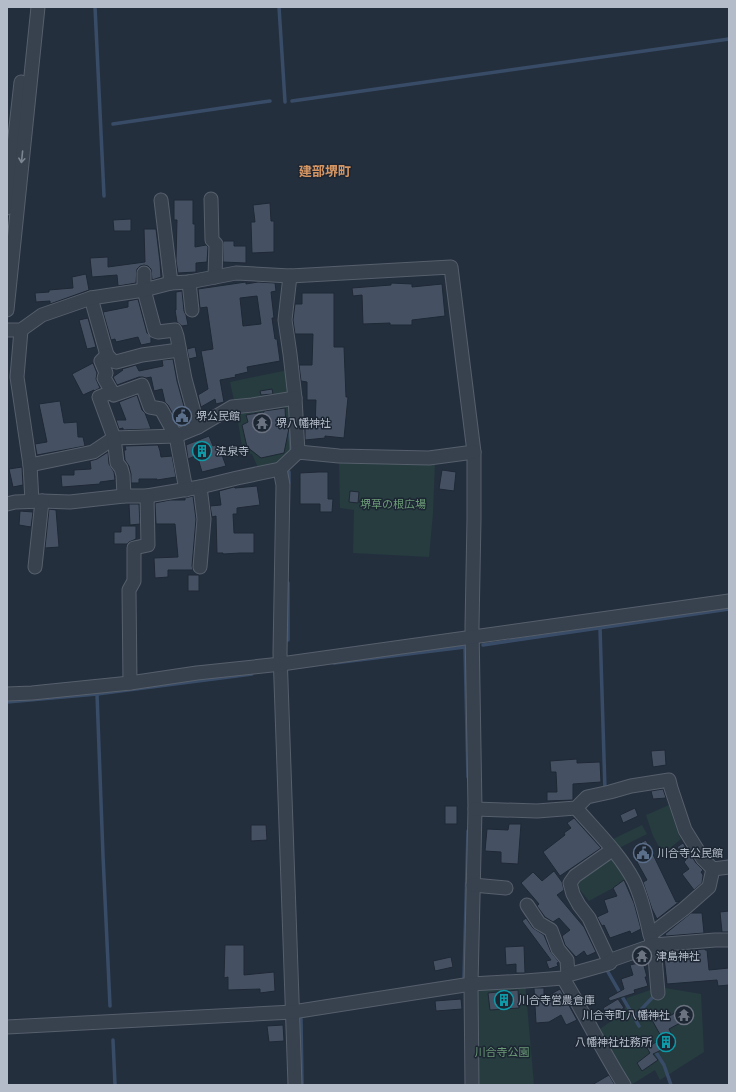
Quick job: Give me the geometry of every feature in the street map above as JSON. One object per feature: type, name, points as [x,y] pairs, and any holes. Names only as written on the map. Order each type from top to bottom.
[{"type":"street","points":[[7,208],[29,7]]},
{"type":"street","points":[[7,310],[38,7]]},
{"type":"street","points":[[211,199],[212,240],[216,244],[215,277]]},
{"type":"street","points":[[161,200],[171,283]]},
{"type":"street","points":[[7,330],[21,330],[42,315],[91,298],[236,273],[290,276],[451,267],[474,452],[472,636],[475,809],[470,984],[472,1085]]},
{"type":"street","points":[[144,273],[144,290],[155,331],[175,330],[185,379],[198,427]]},
{"type":"street","points":[[290,276],[285,320],[295,398],[298,452]]},
{"type":"street","points":[[189,282],[192,310]]},
{"type":"street","points":[[91,298],[107,355],[113,361],[116,362],[142,354],[179,350]]},
{"type":"street","points":[[21,330],[17,377],[37,501],[35,566]]},
{"type":"street","points":[[107,355],[100,360],[106,373],[104,378],[114,395],[142,385],[150,407],[161,409],[176,436],[186,490]]},
{"type":"street","points":[[112,392],[100,397],[114,438],[117,463],[121,468],[123,475],[124,496]]},
{"type":"street","points":[[30,465],[93,452],[114,438],[176,436],[198,427],[232,407],[295,398]]},
{"type":"street","points":[[7,504],[37,501],[70,502],[124,496],[147,496],[200,488],[280,469],[298,452],[339,456],[429,458],[474,452]]},
{"type":"street","points":[[280,469],[283,485],[281,664],[295,1085]]},
{"type":"street","points":[[200,488],[204,519],[200,567]]},
{"type":"street","points":[[130,683],[129,590],[134,581],[134,548],[148,545],[147,496]]},
{"type":"street","points":[[7,694],[32,693],[130,683],[197,673],[281,664],[729,600]]},
{"type":"street","points":[[475,809],[537,811],[576,808],[587,796],[631,786],[669,780],[685,830],[703,859],[713,869]]},
{"type":"street","points":[[576,808],[612,850],[633,881],[644,907],[652,940],[658,993]]},
{"type":"street","points":[[610,963],[589,918],[573,894],[570,883],[575,876],[612,850]]},
{"type":"street","points":[[713,869],[729,867]]},
{"type":"street","points":[[7,1027],[293,1012],[470,984],[525,981],[566,976],[610,963],[614,959],[652,940],[709,887],[713,869]]},
{"type":"street","points":[[473,885],[506,888]]},
{"type":"street","points":[[527,905],[539,923],[551,930],[558,948],[567,960],[566,976],[581,1009],[606,1056],[624,1085]]},
{"type":"street","points":[[652,940],[729,940]]},
{"type":"green space","points":[[283,371],[290,373],[295,451],[280,465],[258,468],[252,454],[243,453],[230,382]]},
{"type":"green space","name":"堺草の根広場","points":[[339,462],[435,463],[429,557],[353,553],[354,510],[340,508]]},
{"type":"green space","points":[[669,805],[681,839],[663,854],[653,836],[646,815]]},
{"type":"green space","points":[[642,825],[647,834],[619,848],[613,839]]},
{"type":"green space","points":[[611,857],[627,878],[613,888],[589,901],[579,889],[577,880]]},
{"type":"green space","name":"川合寺公園","points":[[525,981],[534,1085],[473,1085],[471,984]]},
{"type":"green space","points":[[659,987],[701,994],[704,1052],[660,1080],[655,1070],[631,1085],[624,1085],[590,1036],[624,1012],[627,998]]},
{"type":"building","points":[[174,200],[193,200],[195,247],[206,245],[208,247],[207,262],[196,263],[196,272],[178,273],[176,261],[177,220],[174,220]]},
{"type":"building","points":[[270,203],[271,221],[274,221],[274,252],[252,253],[251,222],[255,222],[253,205]]},
{"type":"building","points":[[131,219],[131,231],[114,231],[113,220]]},
{"type":"building","points":[[144,229],[156,229],[161,277],[152,280],[151,269],[144,265],[137,269],[136,283],[118,286],[117,275],[92,277],[90,258],[108,257],[108,267],[145,262]]},
{"type":"building","points":[[223,241],[234,241],[234,246],[246,246],[246,263],[223,262]]},
{"type":"building","points":[[86,274],[89,290],[50,304],[50,301],[36,302],[35,293],[73,288],[72,277]]},
{"type":"building","points":[[246,282],[246,284],[258,282],[275,283],[276,291],[271,292],[274,318],[272,318],[280,361],[247,367],[248,372],[235,375],[236,377],[220,380],[224,402],[216,404],[215,399],[201,407],[198,395],[208,389],[201,351],[213,349],[207,307],[200,308],[198,289]],"holes":[[[257,296],[261,324],[243,326],[240,298]]]},
{"type":"building","points":[[391,283],[412,284],[412,287],[442,284],[445,316],[412,320],[412,325],[390,325],[390,323],[363,324],[362,295],[353,296],[352,288],[391,285]]},
{"type":"building","points":[[182,291],[184,311],[188,325],[182,326],[177,322],[175,310],[176,292]]},
{"type":"building","points":[[302,293],[334,293],[334,347],[344,347],[346,397],[348,397],[344,438],[325,436],[325,438],[305,440],[305,427],[315,427],[316,400],[307,400],[307,382],[301,381],[299,365],[312,365],[313,334],[295,334],[293,320],[295,304],[302,304]]},
{"type":"building","points":[[138,299],[147,333],[151,337],[151,343],[141,345],[138,337],[116,342],[115,339],[111,340],[103,312],[128,307],[128,301]]},
{"type":"building","points":[[88,318],[96,347],[87,349],[79,320]]},
{"type":"building","points":[[195,347],[197,357],[189,359],[187,349]]},
{"type":"building","points":[[173,359],[185,410],[174,413],[176,419],[165,402],[162,389],[154,391],[151,377],[139,377],[117,385],[113,377],[123,370],[122,369],[136,365],[139,371],[163,366],[162,360]]},
{"type":"building","points":[[93,363],[97,373],[96,379],[100,388],[83,395],[72,374]]},
{"type":"building","points":[[272,389],[273,394],[261,395],[260,391]]},
{"type":"building","points":[[137,395],[151,429],[119,429],[116,420],[126,420],[119,402]]},
{"type":"building","points":[[60,401],[64,423],[77,422],[78,437],[83,437],[85,446],[37,455],[35,444],[47,442],[39,404]]},
{"type":"building","points":[[285,408],[286,427],[289,428],[284,453],[261,458],[247,447],[242,425],[248,422],[246,415]]},
{"type":"building","name":"法泉寺","points":[[209,436],[213,446],[218,444],[226,466],[202,472],[197,455],[188,459],[186,445]]},
{"type":"building","points":[[158,445],[161,457],[172,456],[176,477],[157,480],[139,479],[139,483],[131,483],[129,466],[125,460],[125,446]]},
{"type":"building","points":[[108,452],[109,464],[114,472],[115,480],[100,482],[100,484],[62,487],[61,475],[74,475],[74,470],[91,469],[90,461],[97,459]]},
{"type":"building","points":[[22,467],[23,485],[13,487],[9,469]]},
{"type":"building","points":[[442,470],[456,472],[454,491],[439,489]]},
{"type":"building","points":[[328,472],[328,499],[333,499],[332,512],[320,512],[320,504],[300,504],[300,473]]},
{"type":"building","points":[[257,486],[260,505],[237,508],[237,514],[233,514],[234,533],[254,533],[254,553],[217,553],[216,516],[212,517],[210,506],[221,505],[219,491],[234,487]]},
{"type":"building","points":[[350,491],[359,492],[358,503],[349,502]]},
{"type":"building","points":[[193,496],[196,519],[192,566],[193,570],[168,570],[168,577],[155,578],[154,558],[178,557],[175,524],[156,524],[155,503],[170,500],[185,500],[185,498]]},
{"type":"building","points":[[129,504],[139,504],[140,524],[130,525]]},
{"type":"building","points":[[49,509],[56,510],[59,547],[45,548]]},
{"type":"building","points":[[20,511],[33,512],[31,527],[19,525]]},
{"type":"building","points":[[121,526],[136,526],[136,539],[127,544],[114,544],[114,532],[121,532]]},
{"type":"building","points":[[188,575],[199,575],[199,591],[188,591]]},
{"type":"building","points":[[665,750],[666,765],[653,767],[651,751]]},
{"type":"building","points":[[577,759],[577,763],[600,762],[601,782],[573,784],[573,800],[547,801],[547,792],[557,792],[556,772],[551,772],[550,761]]},
{"type":"building","points":[[663,789],[666,798],[653,799],[651,791]]},
{"type":"building","points":[[445,806],[457,806],[457,824],[445,824]]},
{"type":"building","points":[[635,808],[638,816],[623,823],[620,815]]},
{"type":"building","points":[[574,818],[601,848],[560,876],[543,852],[565,835],[564,833],[571,828],[567,823]]},
{"type":"building","points":[[509,824],[521,824],[518,864],[501,863],[501,852],[485,851],[487,829],[508,830]]},
{"type":"building","points":[[251,825],[266,825],[267,840],[251,841]]},
{"type":"building","points":[[646,840],[676,902],[680,901],[657,919],[643,882],[647,880],[637,862],[642,859],[635,846]]},
{"type":"building","points":[[683,843],[696,863],[703,870],[701,872],[703,875],[702,883],[694,890],[682,874],[689,869],[684,862],[686,860],[677,847]]},
{"type":"building","points":[[554,871],[562,882],[564,890],[557,895],[584,927],[596,952],[587,956],[584,951],[576,957],[565,945],[562,936],[570,930],[559,918],[553,922],[545,917],[537,906],[539,904],[521,883],[533,872],[542,881]]},
{"type":"building","points":[[624,880],[634,903],[641,929],[631,934],[630,931],[610,938],[604,925],[602,926],[597,917],[608,912],[604,900],[617,896],[613,888]]},
{"type":"building","points":[[729,911],[729,932],[722,932],[720,912]]},
{"type":"building","points":[[691,913],[702,913],[704,933],[666,936],[665,934]]},
{"type":"building","points":[[526,918],[533,928],[544,935],[551,952],[559,962],[557,963],[558,966],[549,969],[546,961],[551,960],[522,921]]},
{"type":"building","points":[[225,945],[244,945],[244,975],[274,972],[275,991],[260,993],[260,989],[228,990],[228,977],[224,978]]},
{"type":"building","points":[[524,946],[525,973],[516,973],[516,964],[506,965],[505,947]]},
{"type":"building","points":[[707,950],[709,970],[729,968],[729,985],[718,986],[717,980],[667,984],[664,957],[669,956],[669,952]]},
{"type":"building","points":[[451,957],[453,967],[435,971],[433,961]]},
{"type":"building","points":[[643,962],[648,986],[634,990],[635,993],[610,1001],[608,998],[624,989],[621,979],[633,975],[630,965]]},
{"type":"building","points":[[534,988],[544,988],[544,998],[560,989],[577,1020],[566,1025],[561,1015],[549,1022],[536,1023]]},
{"type":"building","name":"川合寺営農倉庫","points":[[518,990],[519,1008],[490,1010],[488,993]]},
{"type":"building","points":[[461,999],[462,1009],[436,1011],[435,1001]]},
{"type":"building","points":[[618,999],[624,1008],[608,1018],[603,1008]]},
{"type":"building","points":[[688,1006],[693,1016],[669,1029],[676,1043],[653,1054],[658,1060],[642,1071],[637,1063],[650,1053],[647,1048],[662,1038],[652,1020],[659,1016],[662,1020]]},
{"type":"building","points":[[283,1025],[284,1041],[269,1042],[267,1026]]},
{"type":"building","points":[[609,1075],[615,1085],[592,1085]]},
{"type":"waterway","points":[[95,7],[104,196]]},
{"type":"waterway","points":[[279,7],[285,102]]},
{"type":"waterway","points":[[292,101],[729,39]]},
{"type":"waterway","points":[[113,124],[270,101]]},
{"type":"waterway","points":[[290,432],[291,450]]},
{"type":"waterway","points":[[289,472],[289,483]]},
{"type":"waterway","points":[[288,583],[288,640]]},
{"type":"waterway","points":[[483,645],[729,609]]},
{"type":"waterway","points":[[600,628],[605,790]]},
{"type":"waterway","points":[[334,663],[465,647],[468,777]]},
{"type":"waterway","points":[[7,702],[97,694],[252,674]]},
{"type":"waterway","points":[[97,694],[110,1006]]},
{"type":"waterway","points":[[464,977],[468,831]]},
{"type":"waterway","points":[[608,972],[639,1026]]},
{"type":"waterway","points":[[634,1017],[654,996],[654,994]]},
{"type":"waterway","points":[[301,1019],[302,1085]]},
{"type":"waterway","points":[[113,1040],[115,1085]]},
{"type":"waterway","points":[[648,1040],[664,1065],[671,1085]]},
{"type":"place","name":"堺公民館","points":[[182,416]]},
{"type":"place","name":"堺八幡神社","points":[[262,423]]},
{"type":"place","name":"法泉寺","points":[[202,451]]},
{"type":"place","name":"川合寺公民館","points":[[643,853]]},
{"type":"place","name":"津島神社","points":[[642,956]]},
{"type":"place","name":"川合寺営農倉庫","points":[[504,1000]]},
{"type":"place","name":"川合寺町八幡神社","points":[[684,1015]]},
{"type":"place","name":"八幡神社社務所","points":[[666,1042]]},
{"type":"district","name":"建部堺町","points":[[325,171]]}]
